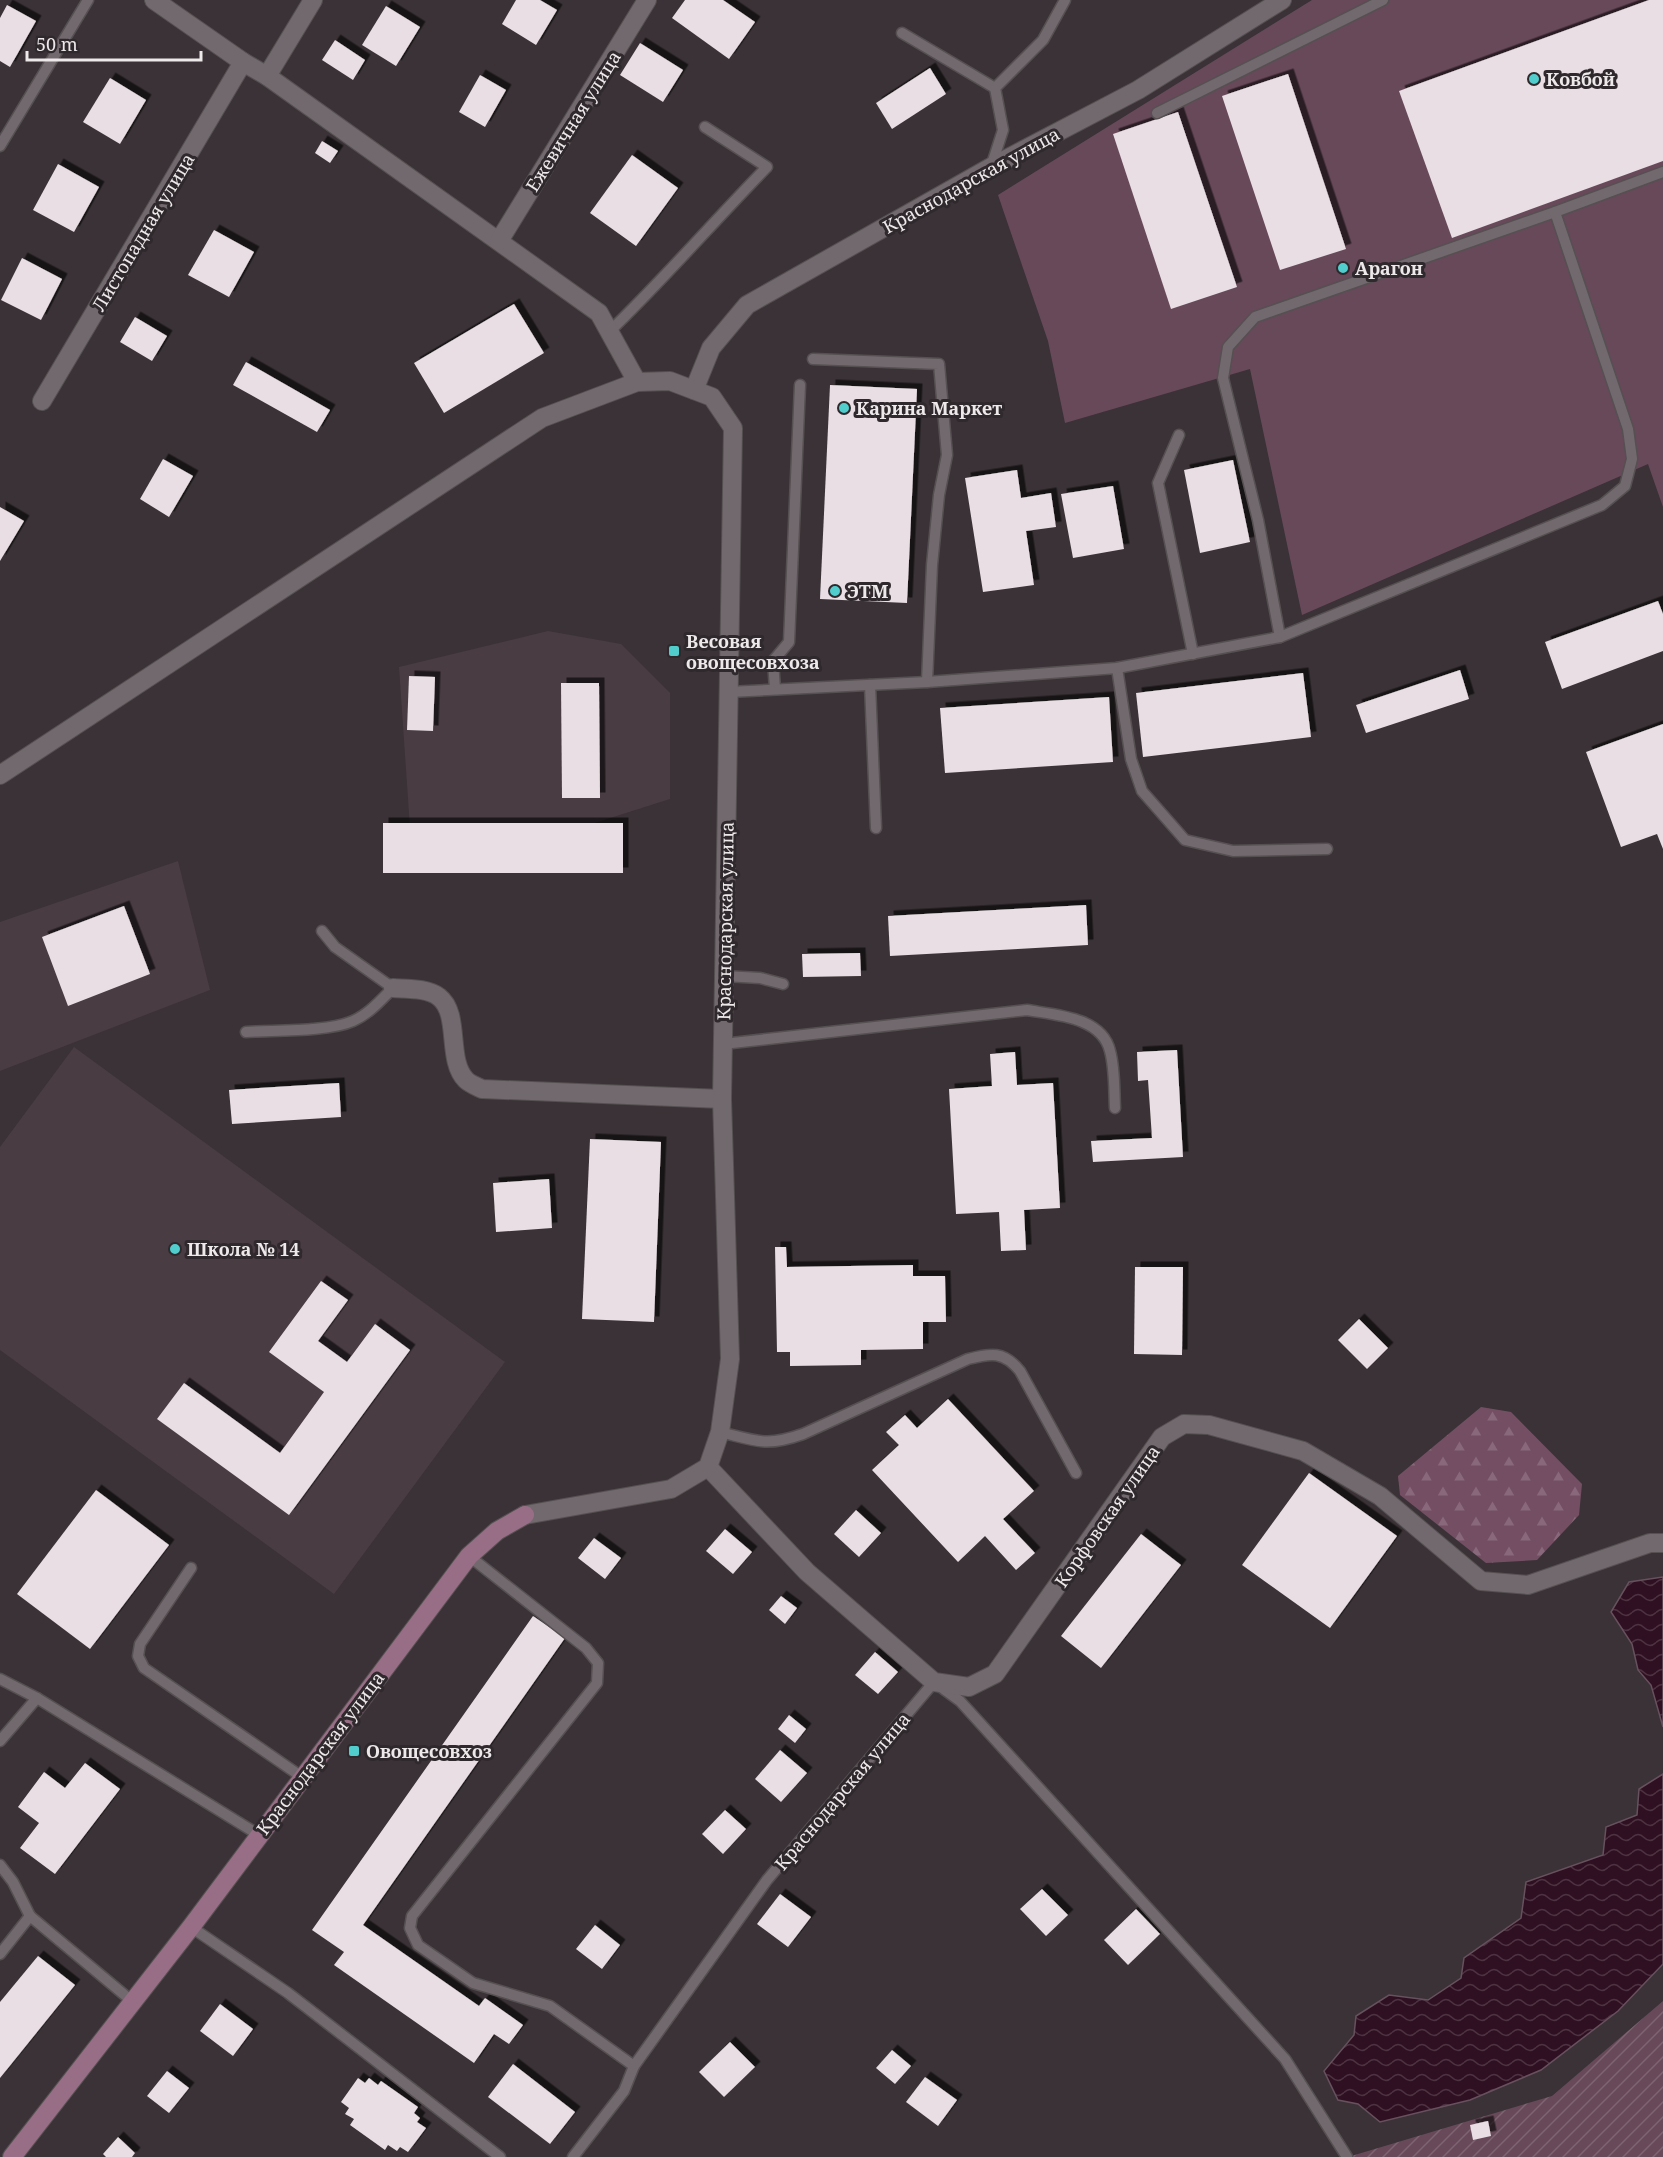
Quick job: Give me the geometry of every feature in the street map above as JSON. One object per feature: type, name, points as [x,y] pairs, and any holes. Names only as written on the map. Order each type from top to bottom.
[{"type":"main road","name":"Краснодарская улица","points":[[12,2157],[191,1927],[469,1556],[497,1531],[525,1515]]},
{"type":"street","points":[[154,0],[267,76],[599,313],[637,382]]},
{"type":"street","points":[[267,76],[313,0]]},
{"type":"street","name":"Ежевичная улица","points":[[499,241],[647,0]]},
{"type":"street","name":"Краснодарская улица","points":[[694,390],[711,348],[747,305],[991,167],[1138,90],[1282,0]]},
{"type":"street","name":"Листопадная улица","points":[[42,401],[243,62]]},
{"type":"street","name":"Краснодарская улица","points":[[0,775],[542,418],[637,382],[670,381],[712,397],[734,428],[722,1099],[730,1359],[720,1432],[708,1467],[671,1490],[525,1515]]},
{"type":"street","points":[[393,988],[420,990],[438,996],[446,1005],[458,1070],[467,1082],[482,1089],[722,1099]]},
{"type":"street","name":"Корфовская улица","points":[[934,1682],[969,1687],[996,1674],[1162,1437],[1184,1424],[1209,1425],[1303,1451],[1380,1496],[1481,1581],[1528,1585],[1650,1543],[1663,1543]]},
{"type":"street","points":[[708,1467],[807,1572],[934,1682]]},
{"type":"lane","points":[[0,146],[88,0]]},
{"type":"lane","points":[[995,88],[1043,40],[1065,0]]},
{"type":"lane","points":[[1157,113],[1383,0]]},
{"type":"lane","points":[[902,33],[995,88],[1004,130],[991,167]]},
{"type":"lane","points":[[609,332],[640,303],[712,223],[767,167],[705,127]]},
{"type":"lane","points":[[1280,637],[1258,520],[1223,378],[1228,347],[1255,317],[1663,172]]},
{"type":"lane","points":[[729,692],[927,682],[1118,668],[1280,637],[1602,504],[1625,486],[1632,459],[1628,429],[1555,212]]},
{"type":"lane","points":[[813,359],[939,364],[947,455],[939,495],[932,565],[927,682]]},
{"type":"lane","points":[[775,689],[773,662],[789,642],[800,385]]},
{"type":"lane","points":[[1179,435],[1158,483],[1193,654]]},
{"type":"lane","points":[[1118,668],[1131,759],[1142,791],[1185,840],[1233,850],[1327,849]]},
{"type":"lane","points":[[870,685],[876,828]]},
{"type":"lane","points":[[246,1032],[334,1026],[353,1021],[367,1013],[393,988],[335,947],[322,931]]},
{"type":"lane","points":[[724,976],[760,978],[783,984]]},
{"type":"lane","points":[[723,1044],[1027,1010],[1067,1017],[1098,1029],[1110,1050],[1115,1108]]},
{"type":"lane","points":[[720,1432],[762,1443],[783,1441],[804,1434],[968,1359],[984,1355],[1001,1355],[1013,1362],[1020,1371],[1076,1473]]},
{"type":"lane","points":[[469,1556],[586,1648],[598,1663],[597,1683],[412,1916],[410,1928],[418,1945],[473,1983],[550,2006],[634,2066]]},
{"type":"lane","points":[[191,1568],[140,1644],[138,1656],[144,1668],[302,1777]]},
{"type":"lane","points":[[0,1679],[37,1698],[259,1835]]},
{"type":"lane","points":[[934,1682],[960,1701],[1285,2059],[1347,2157]]},
{"type":"lane","name":"Краснодарская улица","points":[[573,2157],[624,2091],[634,2066],[767,1880],[934,1682]]},
{"type":"lane","points":[[0,1741],[37,1698]]},
{"type":"lane","points":[[0,1865],[13,1882],[30,1916],[133,2002]]},
{"type":"lane","points":[[0,1954],[30,1916]]},
{"type":"lane","points":[[191,1927],[288,1993],[500,2157]]},
{"type":"shaded area","name":"Арагон","points":[[1312,0],[1663,0],[1663,507],[1648,464],[1302,615],[1250,369],[1065,423],[1048,341],[998,195]]},
{"type":"shaded area","points":[[548,631],[621,644],[670,693],[670,799],[484,858],[412,857],[399,667]]},
{"type":"shaded area","points":[[178,861],[210,990],[0,1071],[0,922]]},
{"type":"shaded area","name":"Школа № 14","points":[[74,1047],[505,1362],[334,1594],[0,1350],[0,1147]]},
{"type":"shaded area","points":[[1663,2001],[1663,2157],[1348,2157],[1552,2096]]},
{"type":"green space","points":[[1481,1407],[1511,1412],[1582,1484],[1579,1515],[1537,1560],[1486,1563],[1400,1495],[1398,1476]]},
{"type":"water","points":[[1663,1577],[1663,1727],[1651,1685],[1638,1670],[1632,1644],[1611,1612],[1629,1582]]},
{"type":"water","points":[[1663,1774],[1663,1964],[1618,2011],[1541,2070],[1470,2100],[1380,2122],[1358,2104],[1338,2100],[1324,2071],[1354,2035],[1356,2016],[1389,1995],[1428,2000],[1461,1978],[1464,1958],[1521,1918],[1526,1882],[1603,1855],[1606,1827],[1637,1815],[1639,1789]]},
{"type":"building","points":[[516,0],[540,0],[557,10],[536,45],[502,24]]},
{"type":"building","points":[[685,0],[723,0],[755,22],[729,59],[672,18]]},
{"type":"building","points":[[1649,0],[1663,0],[1663,161],[1452,238],[1399,91]]},
{"type":"building","points":[[7,5],[36,21],[10,67],[0,61],[0,18]]},
{"type":"building","points":[[386,6],[420,27],[396,66],[362,45]]},
{"type":"building","points":[[335,40],[365,60],[353,80],[322,60]]},
{"type":"building","points":[[640,43],[683,70],[663,102],[620,75]]},
{"type":"building","points":[[930,68],[946,94],[892,129],[876,103]]},
{"type":"building","points":[[1288,74],[1346,249],[1280,270],[1222,96]]},
{"type":"building","points":[[480,75],[506,90],[485,127],[459,112]]},
{"type":"building","points":[[110,78],[146,100],[120,144],[83,122]]},
{"type":"building","points":[[1178,112],[1237,287],[1171,309],[1113,134]]},
{"type":"building","points":[[322,141],[338,151],[330,163],[315,153]]},
{"type":"building","points":[[632,155],[678,188],[636,246],[590,213]]},
{"type":"building","points":[[58,164],[99,187],[74,232],[33,210]]},
{"type":"building","points":[[214,230],[254,252],[229,297],[188,275]]},
{"type":"building","points":[[22,258],[62,279],[41,320],[1,300]]},
{"type":"building","points":[[514,304],[544,353],[444,413],[414,363]]},
{"type":"building","points":[[135,317],[167,336],[152,361],[120,342]]},
{"type":"building","points":[[246,362],[330,410],[317,432],[233,385]]},
{"type":"building","points":[[830,385],[917,389],[907,603],[820,599]]},
{"type":"building","points":[[163,459],[193,476],[169,517],[140,499]]},
{"type":"building","points":[[1233,460],[1250,542],[1200,553],[1184,470]]},
{"type":"building","points":[[1017,470],[1021,498],[1051,493],[1056,527],[1026,531],[1034,585],[983,592],[965,478]]},
{"type":"building","points":[[1113,486],[1124,549],[1073,558],[1061,494]]},
{"type":"building","points":[[0,507],[24,521],[0,561]]},
{"type":"building","points":[[1658,601],[1663,614],[1663,651],[1562,689],[1545,642]]},
{"type":"building","points":[[1460,670],[1469,699],[1366,733],[1356,705]]},
{"type":"building","points":[[1303,673],[1311,737],[1143,757],[1136,693]]},
{"type":"building","points":[[409,676],[435,677],[433,731],[407,730]]},
{"type":"building","points":[[561,683],[599,683],[600,798],[562,798]]},
{"type":"building","points":[[1109,697],[1113,762],[945,773],[940,708]]},
{"type":"building","points":[[1663,724],[1663,849],[1657,834],[1621,847],[1586,752]]},
{"type":"building","points":[[383,823],[623,823],[623,873],[383,873]]},
{"type":"building","points":[[1086,905],[1088,945],[890,956],[888,916]]},
{"type":"building","points":[[124,906],[150,974],[68,1006],[42,937]]},
{"type":"building","points":[[860,953],[861,976],[803,977],[802,954]]},
{"type":"building","points":[[1177,1050],[1183,1157],[1093,1162],[1091,1141],[1152,1138],[1148,1080],[1138,1081],[1137,1052]]},
{"type":"building","points":[[1015,1052],[1017,1085],[1053,1083],[1060,1208],[1024,1210],[1026,1250],[1001,1251],[999,1212],[956,1214],[949,1089],[992,1086],[990,1054]]},
{"type":"building","points":[[339,1083],[341,1117],[232,1124],[229,1090]]},
{"type":"building","points":[[590,1139],[661,1142],[654,1322],[582,1319]]},
{"type":"building","points":[[549,1179],[552,1228],[496,1232],[493,1183]]},
{"type":"building","points":[[775,1247],[786,1247],[787,1267],[913,1265],[913,1276],[945,1276],[946,1322],[923,1322],[923,1349],[861,1350],[861,1365],[790,1366],[790,1352],[777,1352]]},
{"type":"building","points":[[1135,1267],[1183,1267],[1182,1355],[1134,1354]]},
{"type":"building","points":[[321,1281],[348,1300],[318,1341],[347,1362],[375,1324],[410,1350],[289,1515],[157,1419],[184,1383],[280,1453],[324,1392],[269,1352]]},
{"type":"building","points":[[1359,1319],[1388,1348],[1367,1369],[1338,1340]]},
{"type":"building","points":[[948,1399],[1034,1491],[1003,1519],[1035,1553],[1016,1570],[985,1536],[958,1562],[872,1470],[899,1445],[886,1432],[905,1415],[917,1428]]},
{"type":"building","points":[[1309,1473],[1397,1536],[1330,1628],[1242,1565]]},
{"type":"building","points":[[96,1490],[169,1545],[90,1649],[17,1594]]},
{"type":"building","points":[[856,1510],[881,1533],[859,1557],[834,1534]]},
{"type":"building","points":[[725,1529],[752,1552],[733,1574],[706,1551]]},
{"type":"building","points":[[1141,1534],[1181,1565],[1101,1668],[1061,1636]]},
{"type":"building","points":[[594,1538],[621,1558],[605,1579],[578,1558]]},
{"type":"building","points":[[781,1596],[797,1608],[785,1624],[769,1610]]},
{"type":"building","points":[[533,1616],[565,1638],[363,1925],[479,2006],[485,1998],[523,2025],[509,2044],[494,2034],[474,2063],[334,1965],[344,1952],[312,1930]]},
{"type":"building","points":[[875,1652],[898,1672],[878,1694],[855,1675]]},
{"type":"building","points":[[789,1715],[806,1729],[795,1743],[778,1729]]},
{"type":"building","points":[[780,1750],[807,1773],[781,1802],[755,1779]]},
{"type":"building","points":[[85,1763],[120,1789],[55,1874],[20,1848],[39,1823],[18,1807],[44,1772],[65,1788]]},
{"type":"building","points":[[725,1810],[746,1829],[723,1854],[702,1834]]},
{"type":"building","points":[[1042,1889],[1068,1915],[1046,1936],[1020,1909]]},
{"type":"building","points":[[780,1894],[811,1917],[788,1947],[757,1924]]},
{"type":"building","points":[[1136,1909],[1160,1934],[1128,1965],[1104,1940]]},
{"type":"building","points":[[595,1925],[620,1945],[602,1969],[576,1949]]},
{"type":"building","points":[[38,1956],[75,1985],[0,2078],[0,2002]]},
{"type":"building","points":[[220,2004],[253,2029],[233,2056],[200,2031]]},
{"type":"building","points":[[730,2042],[755,2067],[724,2097],[699,2072]]},
{"type":"building","points":[[892,2050],[911,2066],[895,2084],[876,2068]]},
{"type":"building","points":[[513,2064],[575,2112],[550,2144],[488,2097]]},
{"type":"building","points":[[167,2071],[189,2088],[169,2113],[147,2096]]},
{"type":"building","points":[[925,2077],[957,2100],[938,2126],[906,2102]]},
{"type":"building","points":[[358,2078],[365,2083],[369,2078],[378,2085],[381,2081],[418,2107],[414,2113],[420,2118],[417,2122],[426,2128],[408,2152],[400,2147],[397,2151],[388,2145],[385,2150],[350,2125],[354,2119],[345,2114],[349,2108],[341,2102]]},
{"type":"building","points":[[1488,2121],[1491,2136],[1473,2140],[1470,2125]]},
{"type":"building","points":[[118,2137],[135,2153],[132,2157],[106,2157],[103,2154]]},
{"type":"place","name":"Ковбой","points":[[1534,79]]},
{"type":"place","name":"Арагон","points":[[1343,268]]},
{"type":"place","name":"Карина Маркет","points":[[844,408]]},
{"type":"place","name":"ЭТМ","points":[[835,591]]},
{"type":"place","name":"Весовая овощесовхоза","points":[[674,651]]},
{"type":"place","name":"Школа № 14","points":[[175,1249]]},
{"type":"place","name":"Овощесовхоз","points":[[354,1751]]}]
